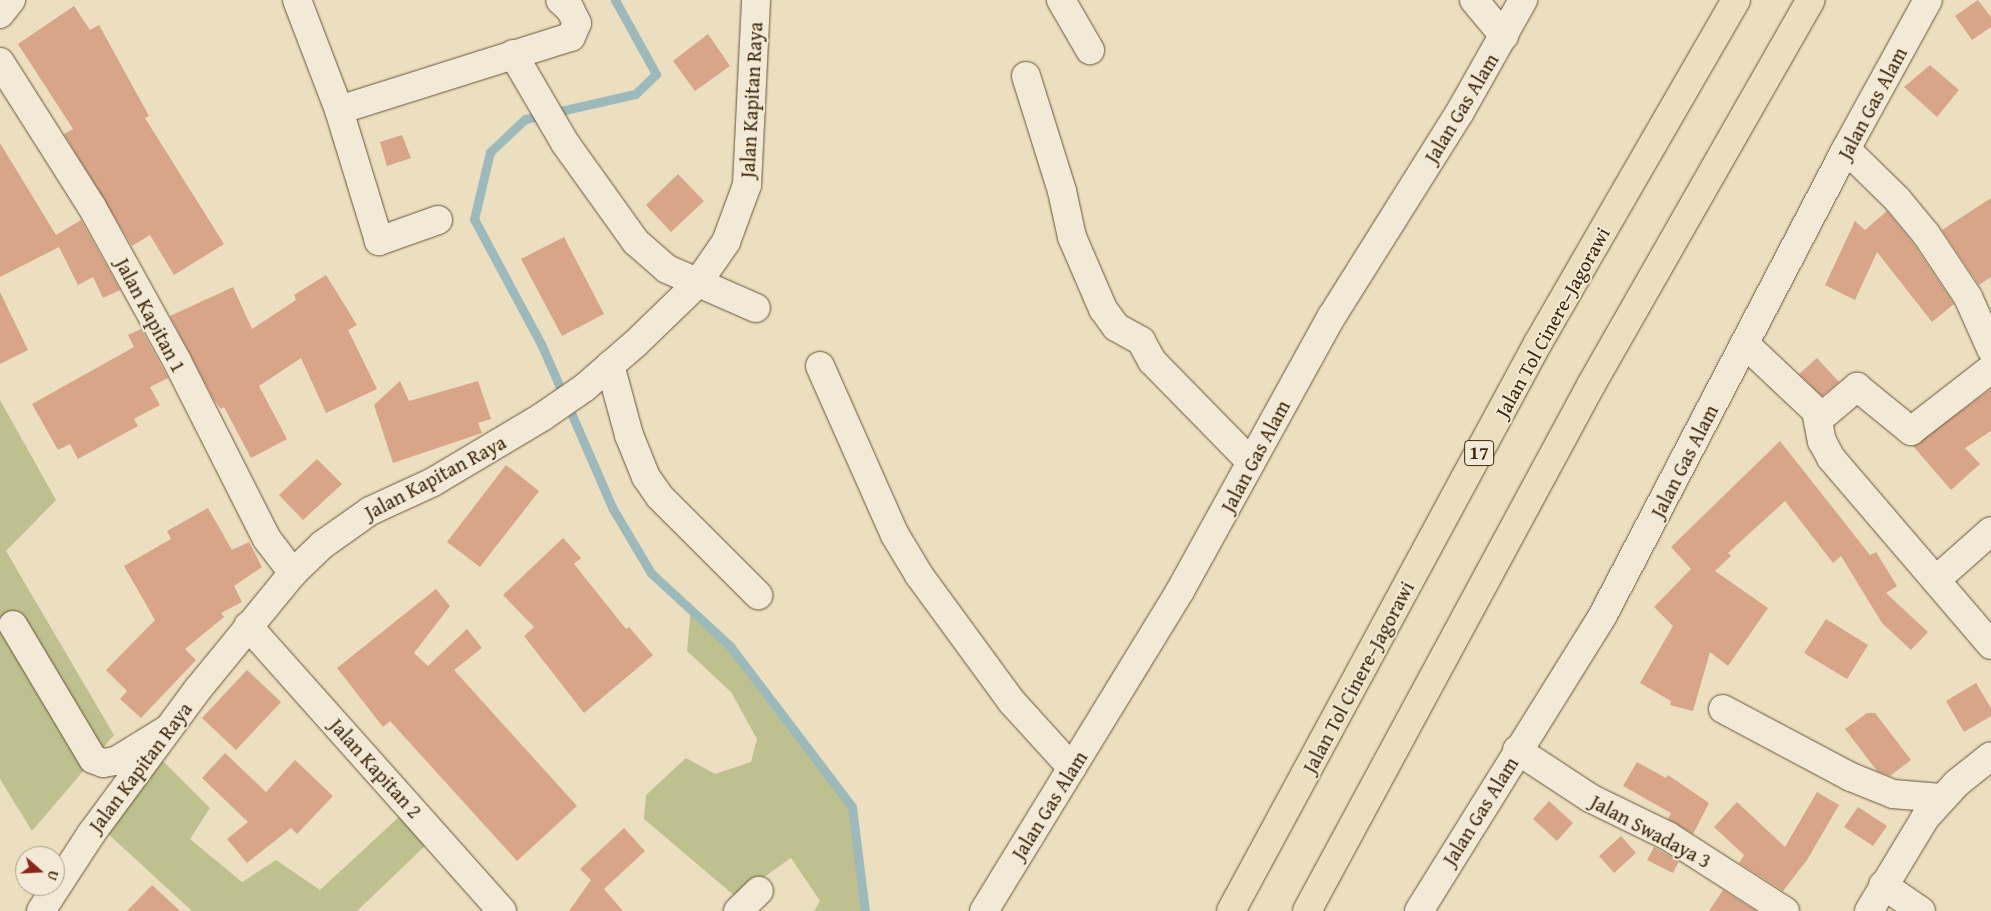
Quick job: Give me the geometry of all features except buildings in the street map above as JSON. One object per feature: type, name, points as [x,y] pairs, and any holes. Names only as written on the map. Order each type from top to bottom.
[{"type":"highway","name":"Jalan Tol Cinere–Jagorawi","points":[[1232,911],[1538,343],[1736,0]]},
{"type":"highway","points":[[1307,911],[1591,385],[1811,0]]},
{"type":"street","points":[[0,14],[11,0]]},
{"type":"street","points":[[297,0],[339,110],[379,241],[438,220]]},
{"type":"street","points":[[339,110],[571,37],[577,23],[570,9],[560,0]]},
{"type":"street","name":"Jalan Kapitan Raya","points":[[41,911],[91,834],[168,729],[248,626],[293,572],[322,545],[370,511],[433,482],[542,417],[584,388],[697,284],[726,242],[747,185],[756,0]]},
{"type":"street","points":[[1061,0],[1090,50]]},
{"type":"street","points":[[1474,0],[1504,36]]},
{"type":"street","name":"Jalan Gas Alam","points":[[984,911],[1180,591],[1332,316],[1451,127],[1523,0]]},
{"type":"street","name":"Jalan Gas Alam","points":[[1428,907],[1517,750],[1598,624],[1846,149],[1928,0]]},
{"type":"street","points":[[513,54],[565,143],[636,242],[667,269],[697,284],[756,308]]},
{"type":"street","name":"Jalan Kapitan 1","points":[[0,62],[107,233],[177,361],[258,522],[293,572]]},
{"type":"street","points":[[1026,76],[1062,191],[1072,237],[1103,309],[1116,327],[1141,341],[1152,361],[1251,462]]},
{"type":"street","points":[[1846,149],[1897,198],[1926,234],[1968,297],[1991,350]]},
{"type":"street","points":[[1745,344],[1816,411],[1822,441],[1831,458],[1937,579],[1991,646]]},
{"type":"street","points":[[610,365],[628,435],[646,477],[660,497],[758,595]]},
{"type":"street","points":[[820,366],[895,535],[919,575],[1012,702],[1072,768]]},
{"type":"street","points":[[1819,419],[1857,387],[1911,431],[1991,369]]},
{"type":"street","points":[[1937,579],[1991,531]]},
{"type":"street","points":[[13,625],[93,759],[103,764],[116,761],[168,729]]},
{"type":"street","name":"Jalan Kapitan 2","points":[[248,626],[502,911]]},
{"type":"street","points":[[1722,709],[1851,777],[1893,794],[1942,798]]},
{"type":"street","name":"Jalan Swadaya 3","points":[[1517,750],[1590,798],[1668,836],[1786,911]]},
{"type":"street","points":[[1869,911],[1925,818],[1942,798],[1991,756]]},
{"type":"street","points":[[1883,885],[1921,911]]},
{"type":"street","points":[[738,911],[759,890]]},
{"type":"green space","points":[[0,400],[56,500],[6,551],[114,735],[32,831],[0,779]]},
{"type":"green space","points":[[691,608],[730,646],[852,807],[865,911],[814,911],[820,901],[791,858],[736,897],[644,819],[646,795],[686,758],[715,774],[751,762],[757,739],[731,692],[687,651]]},
{"type":"green space","points":[[159,757],[210,808],[190,839],[242,882],[276,860],[320,890],[400,816],[426,845],[357,911],[192,911],[105,831]]},
{"type":"waterway","points":[[615,0],[656,74],[635,94],[525,119],[490,152],[474,219],[542,346],[613,509],[651,573],[730,646],[852,807],[865,911]]}]
